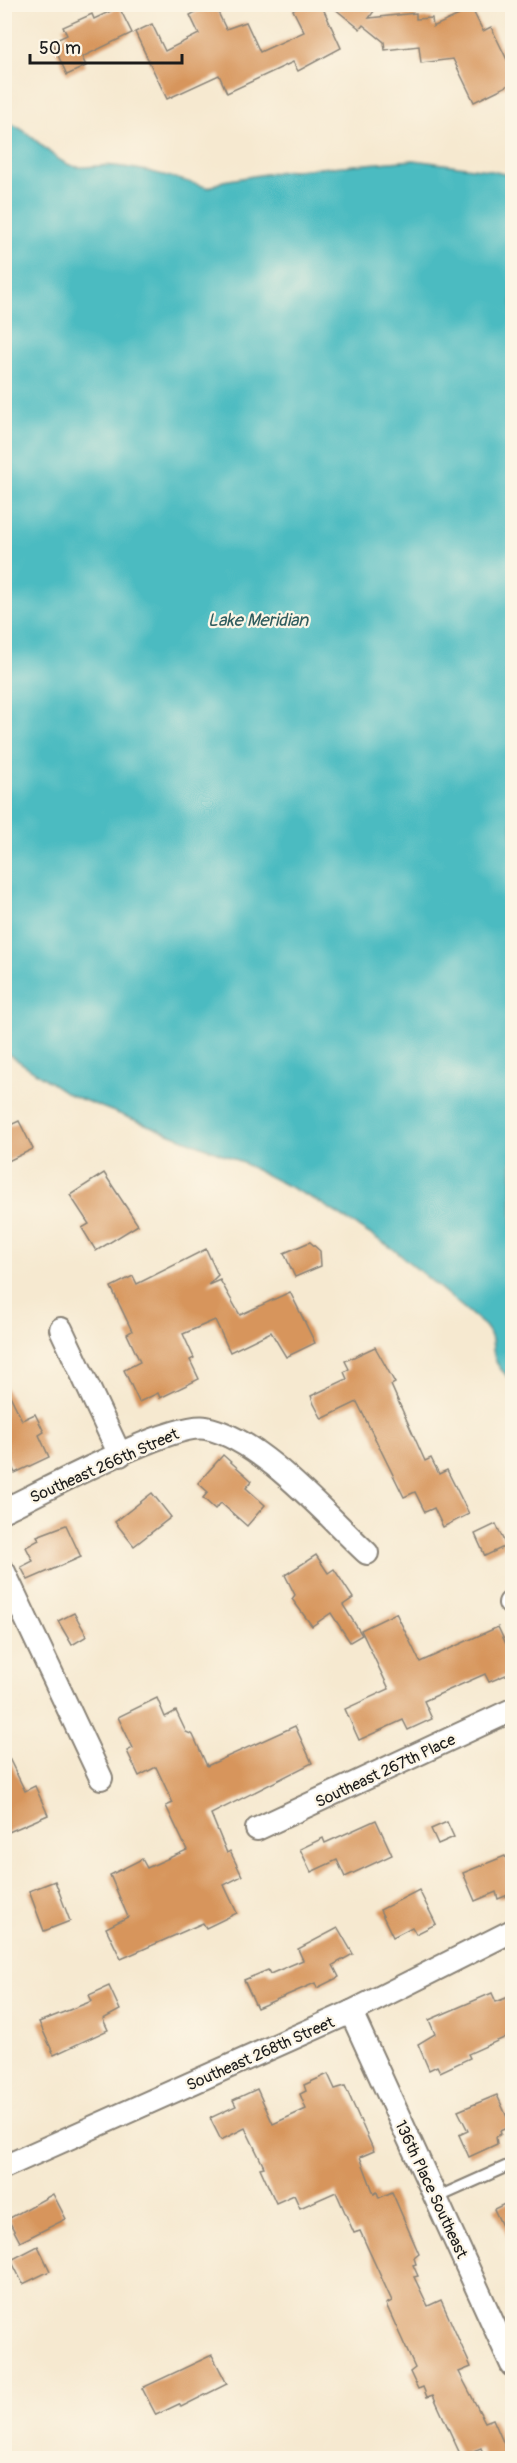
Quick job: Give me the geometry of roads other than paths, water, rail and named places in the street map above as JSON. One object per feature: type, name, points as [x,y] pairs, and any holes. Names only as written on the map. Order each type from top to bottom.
[{"type":"street","points":[[61,1329],[120,1455]]},
{"type":"street","name":"Southeast 266th Street","points":[[4,1510],[164,1434],[204,1427],[229,1435],[248,1446],[279,1470],[367,1553]]},
{"type":"street","points":[[4,1572],[101,1778]]},
{"type":"street","name":"Southeast 267th Place","points":[[257,1829],[513,1710]]},
{"type":"street","name":"Southeast 268th Street","points":[[4,2167],[351,2012],[513,1931]]},
{"type":"street","name":"136th Place Southeast","points":[[351,2012],[513,2365]]},
{"type":"lane","points":[[436,2198],[513,2164]]},
{"type":"water","name":"Lake Meridian","points":[[5,122],[25,131],[69,165],[127,167],[209,188],[223,181],[283,171],[414,160],[488,170],[512,176],[512,1380],[497,1364],[492,1339],[485,1326],[392,1248],[319,1202],[235,1159],[68,1094],[5,1052]]}]
